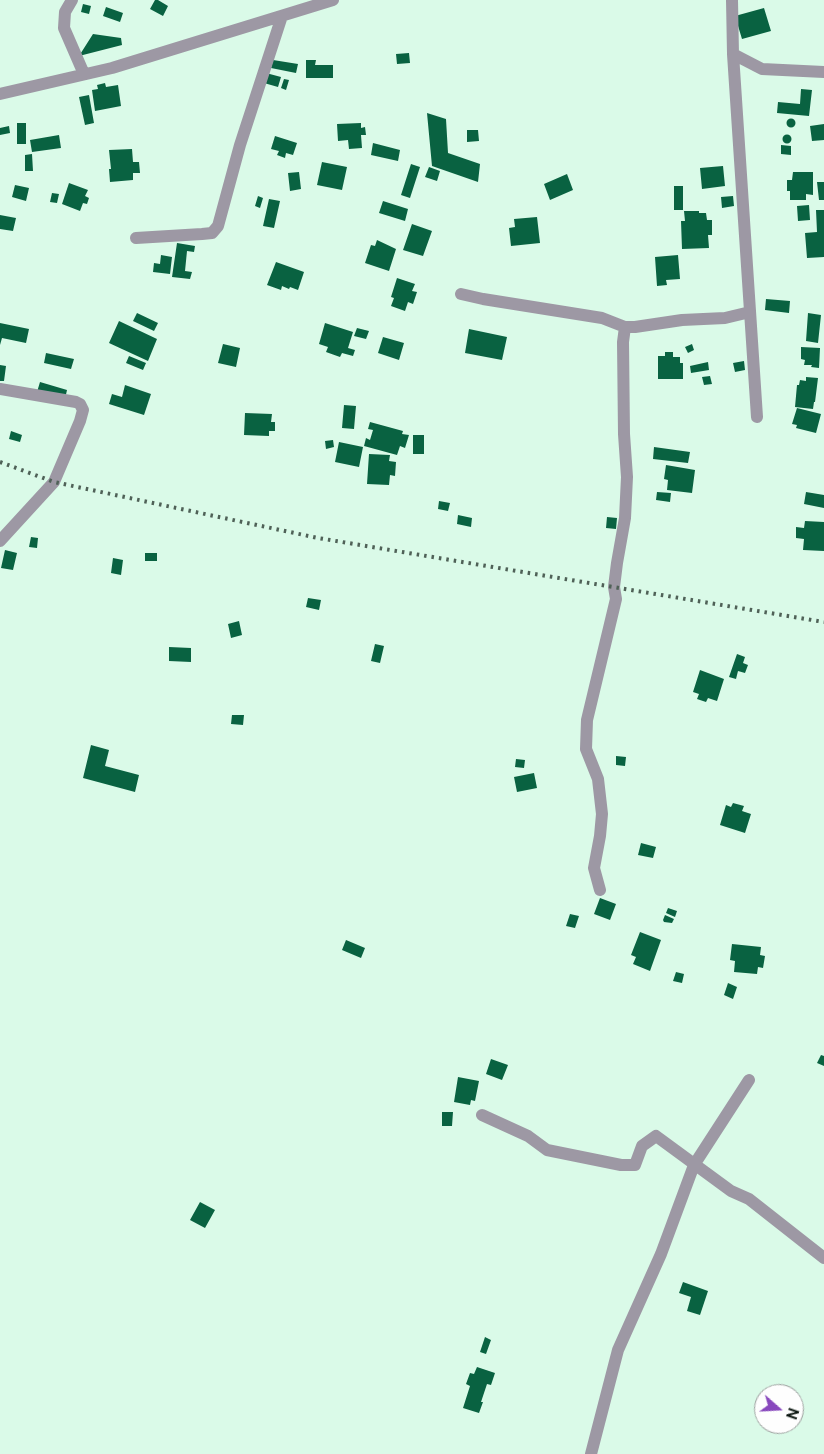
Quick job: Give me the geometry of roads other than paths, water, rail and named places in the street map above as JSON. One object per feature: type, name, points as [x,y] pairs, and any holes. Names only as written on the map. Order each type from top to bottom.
[{"type":"street","points":[[72,0],[65,12],[64,28],[84,74]]},
{"type":"street","points":[[0,94],[112,68],[334,0]]},
{"type":"street","points":[[732,0],[733,54],[757,418]]},
{"type":"street","points":[[136,238],[212,233],[216,230],[223,211],[240,145],[282,16]]},
{"type":"street","points":[[733,54],[762,69],[824,72]]},
{"type":"street","points":[[461,294],[602,318],[625,327],[682,320],[724,318],[750,312]]},
{"type":"street","points":[[600,890],[594,868],[602,814],[598,779],[586,749],[587,720],[616,599],[614,587],[616,563],[625,518],[627,477],[624,434],[623,342],[625,327]]},
{"type":"street","points":[[0,389],[76,402],[82,406],[83,410],[54,482],[0,541]]},
{"type":"street","points":[[591,1454],[618,1350],[661,1254],[694,1165],[749,1080]]},
{"type":"street","points":[[482,1115],[528,1136],[547,1150],[621,1165],[635,1165],[642,1146],[656,1136],[731,1191],[749,1198],[824,1258]]},
{"type":"railway","points":[[0,462],[54,482],[318,538],[824,622]]}]
